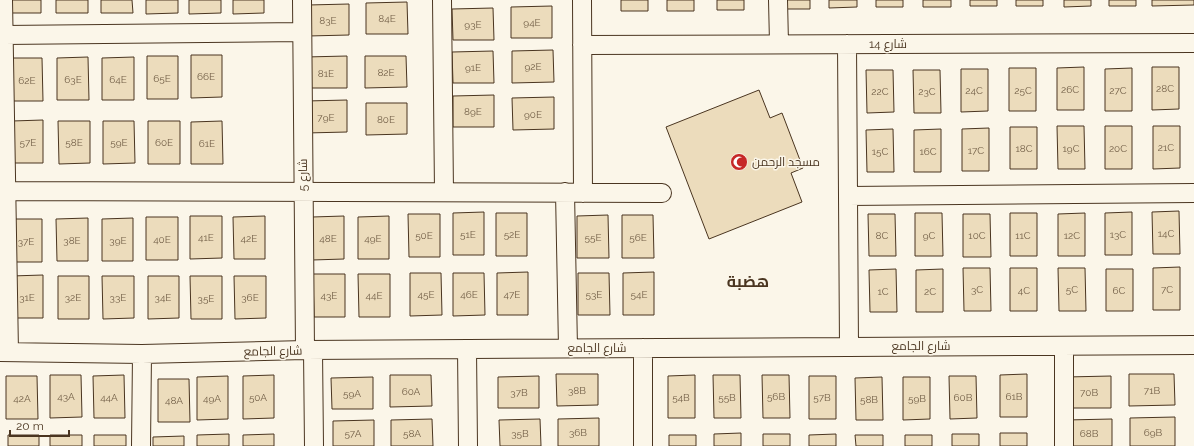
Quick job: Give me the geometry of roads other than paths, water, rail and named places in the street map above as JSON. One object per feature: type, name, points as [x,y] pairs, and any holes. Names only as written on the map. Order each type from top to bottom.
[{"type":"street","points":[[3,0],[7,191],[4,352]]},
{"type":"street","name":"شارع 5","points":[[302,0],[304,192],[309,350],[314,446]]},
{"type":"street","points":[[442,0],[444,192]]},
{"type":"street","points":[[582,0],[583,193]]},
{"type":"street","points":[[778,0],[779,43]]},
{"type":"street","points":[[4,35],[302,32]]},
{"type":"street","name":"شارع 14","points":[[582,45],[779,43],[1193,46]]},
{"type":"street","points":[[847,44],[849,347]]},
{"type":"street","points":[[7,191],[662,193]]},
{"type":"street","points":[[565,192],[568,348]]},
{"type":"street","points":[[848,196],[1194,193]]},
{"type":"street","name":"شارع الجامع","points":[[4,352],[142,354],[309,350],[1194,345]]},
{"type":"street","points":[[1064,346],[1064,446]]},
{"type":"street","points":[[643,348],[643,446]]},
{"type":"street","points":[[467,349],[468,446]]},
{"type":"street","points":[[141,446],[142,354]]},
{"type":"place","name":"مسجد الرحمن","points":[[739,162]]},
{"type":"district","name":"هضبة","points":[[748,281]]}]
